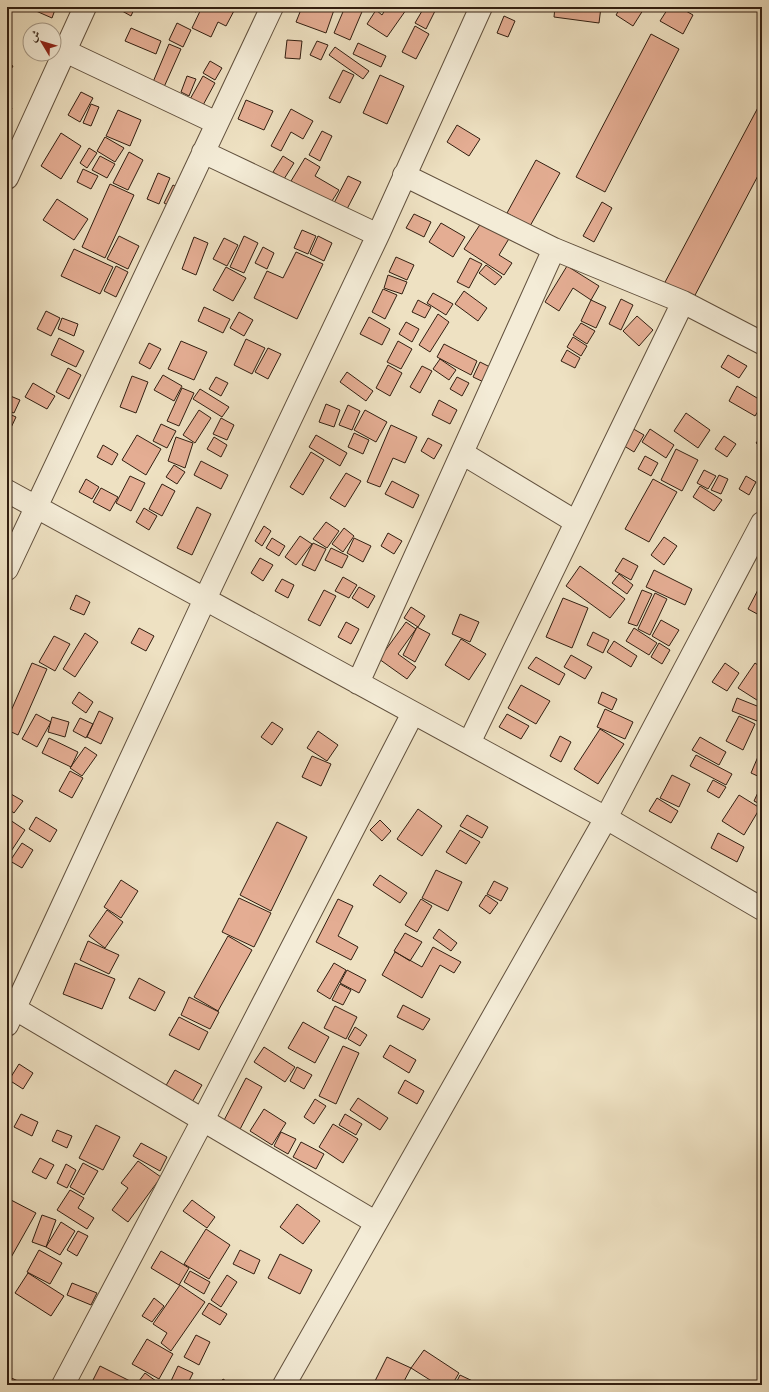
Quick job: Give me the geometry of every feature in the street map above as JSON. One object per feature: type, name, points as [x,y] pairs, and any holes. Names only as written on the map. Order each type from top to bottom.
[{"type":"street","points":[[7,178],[86,7]]},
{"type":"street","points":[[7,569],[272,7]]},
{"type":"street","points":[[375,1222],[203,1120],[10,1013],[378,235],[480,7]]},
{"type":"street","points":[[65,51],[217,122]]},
{"type":"street","points":[[203,152],[378,235]]},
{"type":"street","points":[[404,175],[554,249],[683,302],[762,343]]},
{"type":"street","points":[[358,683],[554,249]]},
{"type":"street","points":[[469,743],[683,302]]},
{"type":"street","points":[[462,452],[576,522]]},
{"type":"street","points":[[7,491],[759,902]]},
{"type":"street","points":[[284,1385],[375,1222],[606,818],[762,523]]},
{"type":"street","points":[[63,1385],[203,1120],[413,713]]},
{"type":"building","points":[[7,7],[14,7],[7,20]]},
{"type":"building","points":[[38,7],[56,7],[52,18],[36,11]]},
{"type":"building","points":[[115,7],[135,7],[131,16]]},
{"type":"building","points":[[184,7],[199,7],[196,12]]},
{"type":"building","points":[[202,7],[236,7],[226,26],[218,22],[211,37],[192,28]]},
{"type":"building","points":[[302,7],[335,7],[326,33],[296,22]]},
{"type":"building","points":[[345,7],[364,7],[350,40],[334,33]]},
{"type":"building","points":[[387,7],[401,7],[406,10],[387,37],[367,24],[376,10],[382,15]]},
{"type":"building","points":[[414,7],[437,7],[426,29],[415,23],[422,11]]},
{"type":"building","points":[[555,7],[601,7],[599,23],[554,17]]},
{"type":"building","points":[[621,7],[645,7],[633,26],[616,15]]},
{"type":"building","points":[[669,7],[679,7],[693,15],[683,34],[660,21]]},
{"type":"building","points":[[504,16],[515,21],[508,37],[497,33]]},
{"type":"building","points":[[177,23],[191,30],[183,47],[169,40]]},
{"type":"building","points":[[415,26],[429,34],[416,59],[402,52]]},
{"type":"building","points":[[131,28],[161,41],[156,54],[125,41]]},
{"type":"building","points":[[651,34],[679,49],[605,192],[576,177]]},
{"type":"building","points":[[287,40],[302,41],[300,59],[285,58]]},
{"type":"building","points":[[317,41],[328,45],[321,60],[310,55]]},
{"type":"building","points":[[358,43],[386,56],[381,67],[353,54]]},
{"type":"building","points":[[169,44],[181,49],[164,87],[153,82]]},
{"type":"building","points":[[335,47],[369,71],[363,79],[329,55]]},
{"type":"building","points":[[210,61],[222,68],[215,80],[203,73]]},
{"type":"building","points":[[7,63],[13,66],[7,76]]},
{"type":"building","points":[[343,70],[354,75],[340,103],[329,98]]},
{"type":"building","points":[[380,75],[404,86],[387,124],[363,113]]},
{"type":"building","points":[[187,76],[196,79],[189,96],[181,92]]},
{"type":"building","points":[[203,76],[215,83],[202,107],[189,101]]},
{"type":"building","points":[[81,92],[93,98],[80,122],[68,115]]},
{"type":"building","points":[[246,100],[273,111],[264,130],[238,119]]},
{"type":"building","points":[[762,100],[762,168],[693,299],[664,284]]},
{"type":"building","points":[[7,104],[12,108],[7,117]]},
{"type":"building","points":[[91,104],[99,107],[91,126],[83,123]]},
{"type":"building","points":[[291,109],[313,121],[303,139],[291,132],[281,151],[271,146]]},
{"type":"building","points":[[118,110],[141,120],[130,146],[106,136]]},
{"type":"building","points":[[457,125],[480,139],[469,156],[447,142]]},
{"type":"building","points":[[322,131],[332,136],[320,161],[309,155]]},
{"type":"building","points":[[61,133],[81,146],[61,179],[41,166]]},
{"type":"building","points":[[105,137],[124,148],[115,162],[97,151]]},
{"type":"building","points":[[89,148],[97,153],[87,168],[80,163]]},
{"type":"building","points":[[129,152],[143,160],[128,190],[113,183]]},
{"type":"building","points":[[100,156],[115,164],[107,178],[92,170]]},
{"type":"building","points":[[283,156],[294,163],[284,179],[273,172]]},
{"type":"building","points":[[305,158],[320,167],[315,176],[339,190],[330,204],[291,181]]},
{"type":"building","points":[[536,160],[560,173],[530,226],[507,213]]},
{"type":"building","points":[[83,169],[98,176],[91,189],[77,182]]},
{"type":"building","points":[[158,173],[170,178],[159,204],[147,199]]},
{"type":"building","points":[[348,176],[361,182],[347,209],[334,203]]},
{"type":"building","points":[[110,184],[134,195],[105,258],[82,247]]},
{"type":"building","points":[[173,185],[181,189],[172,207],[164,203]]},
{"type":"building","points":[[57,199],[88,219],[74,240],[43,220]]},
{"type":"building","points":[[602,202],[612,208],[594,242],[583,236]]},
{"type":"building","points":[[414,214],[431,222],[424,237],[406,228]]},
{"type":"building","points":[[483,220],[510,237],[499,255],[512,263],[504,275],[464,249]]},
{"type":"building","points":[[441,223],[465,237],[453,257],[429,242]]},
{"type":"building","points":[[302,230],[316,236],[308,254],[294,248]]},
{"type":"building","points":[[119,236],[139,246],[128,269],[107,259]]},
{"type":"building","points":[[244,236],[258,243],[244,273],[230,267]]},
{"type":"building","points":[[318,236],[332,243],[324,261],[310,254]]},
{"type":"building","points":[[194,237],[208,243],[196,275],[182,269]]},
{"type":"building","points":[[224,238],[238,245],[227,266],[213,259]]},
{"type":"building","points":[[263,247],[274,253],[267,269],[255,263]]},
{"type":"building","points":[[74,249],[113,267],[100,294],[61,276]]},
{"type":"building","points":[[296,252],[323,264],[297,319],[254,298],[267,271],[283,278]]},
{"type":"building","points":[[396,257],[414,265],[407,280],[389,272]]},
{"type":"building","points":[[470,258],[482,264],[469,288],[457,282]]},
{"type":"building","points":[[486,265],[502,277],[495,285],[479,273]]},
{"type":"building","points":[[116,266],[128,272],[116,297],[104,291]]},
{"type":"building","points":[[567,266],[599,286],[591,300],[573,288],[559,311],[545,302]]},
{"type":"building","points":[[226,267],[246,278],[233,301],[213,290]]},
{"type":"building","points":[[388,275],[407,282],[402,294],[384,288]]},
{"type":"building","points":[[383,289],[397,295],[385,319],[372,312]]},
{"type":"building","points":[[464,291],[487,308],[478,321],[455,304]]},
{"type":"building","points":[[433,293],[453,304],[446,315],[427,303]]},
{"type":"building","points":[[621,299],[633,305],[621,330],[609,324]]},
{"type":"building","points":[[418,300],[431,307],[425,318],[412,312]]},
{"type":"building","points":[[591,300],[606,307],[596,328],[581,321]]},
{"type":"building","points":[[204,307],[230,319],[223,333],[198,321]]},
{"type":"building","points":[[46,311],[60,318],[51,336],[37,329]]},
{"type":"building","points":[[239,312],[253,320],[244,336],[230,328]]},
{"type":"building","points":[[438,314],[449,322],[430,352],[419,345]]},
{"type":"building","points":[[637,316],[653,330],[639,346],[623,331]]},
{"type":"building","points":[[369,317],[390,329],[382,345],[360,334]]},
{"type":"building","points":[[62,318],[78,324],[74,336],[58,329]]},
{"type":"building","points":[[406,322],[419,329],[412,342],[399,334]]},
{"type":"building","points":[[581,323],[595,331],[587,344],[573,335]]},
{"type":"building","points":[[573,337],[587,346],[581,356],[567,347]]},
{"type":"building","points":[[59,338],[84,351],[76,367],[51,355]]},
{"type":"building","points":[[246,339],[265,348],[252,374],[234,365]]},
{"type":"building","points":[[181,341],[207,352],[194,380],[168,369]]},
{"type":"building","points":[[398,341],[412,349],[401,369],[387,362]]},
{"type":"building","points":[[149,343],[161,349],[150,369],[139,363]]},
{"type":"building","points":[[444,344],[477,361],[471,375],[437,357]]},
{"type":"building","points":[[268,348],[281,354],[268,379],[255,372]]},
{"type":"building","points":[[567,350],[580,358],[575,368],[561,361]]},
{"type":"building","points":[[728,355],[747,366],[739,378],[721,367]]},
{"type":"building","points":[[440,359],[456,370],[449,380],[433,369]]},
{"type":"building","points":[[480,362],[496,370],[488,384],[473,377]]},
{"type":"building","points":[[388,365],[402,373],[390,396],[376,388]]},
{"type":"building","points":[[422,366],[432,371],[420,393],[410,387]]},
{"type":"building","points":[[68,368],[81,375],[69,399],[56,392]]},
{"type":"building","points":[[347,372],[373,391],[366,401],[340,382]]},
{"type":"building","points":[[163,375],[182,386],[174,401],[154,390]]},
{"type":"building","points":[[132,376],[148,382],[136,413],[120,407]]},
{"type":"building","points":[[216,377],[228,383],[221,396],[209,389]]},
{"type":"building","points":[[457,377],[469,383],[462,396],[450,389]]},
{"type":"building","points":[[33,383],[55,396],[47,409],[25,397]]},
{"type":"building","points":[[737,386],[762,401],[762,405],[755,416],[729,401]]},
{"type":"building","points":[[182,388],[194,393],[179,426],[167,421]]},
{"type":"building","points":[[200,389],[229,407],[222,417],[193,399]]},
{"type":"building","points":[[8,395],[20,400],[14,413],[7,410]]},
{"type":"building","points":[[439,400],[457,410],[450,424],[432,415]]},
{"type":"building","points":[[326,404],[340,410],[334,427],[319,422]]},
{"type":"building","points":[[348,405],[360,411],[352,430],[339,425]]},
{"type":"building","points":[[199,410],[211,418],[195,443],[183,435]]},
{"type":"building","points":[[365,410],[387,422],[376,442],[354,430]]},
{"type":"building","points":[[7,413],[16,417],[8,434],[7,433]]},
{"type":"building","points":[[686,413],[710,430],[698,448],[674,431]]},
{"type":"building","points":[[221,418],[234,425],[227,440],[213,434]]},
{"type":"building","points":[[161,424],[176,431],[167,448],[153,441]]},
{"type":"building","points":[[391,425],[417,437],[405,463],[393,458],[380,487],[367,482]]},
{"type":"building","points":[[630,427],[644,435],[634,452],[621,444]]},
{"type":"building","points":[[650,429],[674,445],[666,458],[642,442]]},
{"type":"building","points":[[354,433],[369,440],[363,454],[348,447]]},
{"type":"building","points":[[137,435],[161,449],[146,475],[122,460]]},
{"type":"building","points":[[316,435],[347,453],[340,466],[309,447]]},
{"type":"building","points":[[762,435],[762,447],[756,443]]},
{"type":"building","points":[[724,436],[736,444],[727,457],[715,449]]},
{"type":"building","points":[[176,437],[193,443],[185,468],[168,461]]},
{"type":"building","points":[[214,437],[227,445],[221,457],[207,449]]},
{"type":"building","points":[[428,438],[442,445],[434,459],[421,451]]},
{"type":"building","points":[[103,445],[118,454],[112,465],[97,457]]},
{"type":"building","points":[[676,449],[698,460],[682,491],[661,480]]},
{"type":"building","points":[[311,452],[324,460],[303,495],[290,487]]},
{"type":"building","points":[[645,456],[658,463],[651,476],[638,469]]},
{"type":"building","points":[[201,461],[228,475],[221,489],[194,475]]},
{"type":"building","points":[[174,465],[185,472],[177,484],[166,477]]},
{"type":"building","points":[[704,470],[716,476],[708,489],[697,483]]},
{"type":"building","points":[[346,473],[361,481],[345,507],[330,498]]},
{"type":"building","points":[[719,475],[728,479],[721,494],[711,490]]},
{"type":"building","points":[[130,476],[145,483],[131,511],[116,503]]},
{"type":"building","points":[[746,476],[756,482],[749,495],[739,489]]},
{"type":"building","points":[[86,479],[99,487],[92,499],[79,492]]},
{"type":"building","points":[[653,479],[677,492],[649,542],[625,529]]},
{"type":"building","points":[[392,481],[419,495],[413,508],[385,494]]},
{"type":"building","points":[[162,484],[175,491],[162,516],[149,509]]},
{"type":"building","points":[[700,486],[722,500],[714,511],[693,497]]},
{"type":"building","points":[[101,488],[118,497],[110,511],[93,502]]},
{"type":"building","points":[[197,507],[211,514],[192,555],[177,548]]},
{"type":"building","points":[[144,508],[157,516],[149,530],[136,522]]},
{"type":"building","points":[[326,522],[339,531],[327,548],[313,539]]},
{"type":"building","points":[[264,526],[271,531],[262,546],[255,541]]},
{"type":"building","points":[[344,528],[354,536],[343,552],[332,544]]},
{"type":"building","points":[[388,533],[402,541],[394,554],[381,546]]},
{"type":"building","points":[[300,536],[312,544],[296,565],[285,557]]},
{"type":"building","points":[[664,537],[677,546],[664,565],[651,555]]},
{"type":"building","points":[[272,538],[285,546],[279,556],[266,548]]},
{"type":"building","points":[[354,538],[371,546],[363,562],[347,553]]},
{"type":"building","points":[[313,543],[326,549],[315,571],[302,565]]},
{"type":"building","points":[[331,548],[348,556],[342,568],[325,560]]},
{"type":"building","points":[[260,558],[273,565],[263,581],[251,573]]},
{"type":"building","points":[[623,558],[638,566],[631,580],[615,571]]},
{"type":"building","points":[[580,566],[625,599],[610,618],[566,586]]},
{"type":"building","points":[[654,570],[692,589],[685,605],[646,587]]},
{"type":"building","points":[[619,574],[633,585],[627,594],[612,583]]},
{"type":"building","points":[[343,577],[357,585],[349,598],[335,591]]},
{"type":"building","points":[[282,579],[294,585],[288,598],[275,591]]},
{"type":"building","points":[[762,582],[762,614],[761,616],[748,609]]},
{"type":"building","points":[[359,587],[375,596],[368,608],[352,598]]},
{"type":"building","points":[[324,590],[336,596],[320,626],[308,620]]},
{"type":"building","points":[[642,590],[652,594],[637,626],[628,623]]},
{"type":"building","points":[[655,593],[667,599],[650,635],[638,629]]},
{"type":"building","points":[[76,595],[90,602],[84,615],[70,609]]},
{"type":"building","points":[[563,598],[588,608],[572,648],[546,637]]},
{"type":"building","points":[[411,607],[425,616],[418,627],[404,618]]},
{"type":"building","points":[[460,614],[479,622],[470,642],[452,634]]},
{"type":"building","points":[[661,620],[679,630],[669,646],[652,636]]},
{"type":"building","points":[[346,622],[359,629],[351,644],[338,637]]},
{"type":"building","points":[[406,622],[416,629],[398,654],[416,667],[407,679],[379,659]]},
{"type":"building","points":[[417,627],[430,634],[415,662],[403,655]]},
{"type":"building","points":[[139,628],[154,636],[146,651],[131,643]]},
{"type":"building","points":[[634,628],[657,643],[649,655],[626,641]]},
{"type":"building","points":[[593,632],[609,640],[603,653],[587,645]]},
{"type":"building","points":[[85,633],[98,642],[75,677],[63,669]]},
{"type":"building","points":[[54,636],[70,644],[55,671],[39,662]]},
{"type":"building","points":[[461,639],[486,654],[469,680],[445,665]]},
{"type":"building","points":[[614,641],[637,656],[631,667],[607,652]]},
{"type":"building","points":[[659,643],[670,650],[662,664],[651,657]]},
{"type":"building","points":[[571,655],[592,667],[585,679],[564,667]]},
{"type":"building","points":[[536,657],[565,674],[559,685],[528,668]]},
{"type":"building","points":[[32,663],[47,669],[18,735],[7,730],[7,720]]},
{"type":"building","points":[[725,663],[739,673],[727,691],[712,682]]},
{"type":"building","points":[[755,663],[762,668],[762,699],[760,702],[738,688]]},
{"type":"building","points":[[521,685],[550,701],[536,724],[508,708]]},
{"type":"building","points":[[79,692],[93,702],[86,713],[72,703]]},
{"type":"building","points":[[602,692],[617,699],[612,710],[598,703]]},
{"type":"building","points":[[737,698],[762,708],[757,721],[732,711]]},
{"type":"building","points":[[605,709],[633,722],[625,739],[597,727]]},
{"type":"building","points":[[99,711],[113,718],[101,744],[87,737]]},
{"type":"building","points":[[36,714],[51,722],[37,747],[22,739]]},
{"type":"building","points":[[507,714],[529,726],[521,739],[499,727]]},
{"type":"building","points":[[739,716],[755,724],[743,750],[726,741]]},
{"type":"building","points":[[52,717],[69,722],[65,737],[48,732]]},
{"type":"building","points":[[80,718],[93,724],[86,738],[73,731]]},
{"type":"building","points":[[272,722],[283,729],[272,745],[261,737]]},
{"type":"building","points":[[600,729],[624,744],[598,784],[574,769]]},
{"type":"building","points":[[318,731],[338,745],[327,761],[307,748]]},
{"type":"building","points":[[560,736],[571,742],[561,762],[550,756]]},
{"type":"building","points":[[700,737],[726,752],[719,765],[692,750]]},
{"type":"building","points":[[49,738],[78,752],[71,767],[42,753]]},
{"type":"building","points":[[85,747],[97,755],[82,776],[70,768]]},
{"type":"building","points":[[760,752],[762,753],[762,778],[751,773]]},
{"type":"building","points":[[696,755],[732,774],[726,785],[690,766]]},
{"type":"building","points":[[312,756],[331,764],[321,786],[302,777]]},
{"type":"building","points":[[70,771],[83,778],[72,798],[59,791]]},
{"type":"building","points":[[672,775],[690,784],[679,807],[660,798]]},
{"type":"building","points":[[713,780],[726,787],[719,798],[707,791]]},
{"type":"building","points":[[761,786],[762,787],[762,805],[754,801]]},
{"type":"building","points":[[11,794],[23,801],[14,813],[7,808],[7,799]]},
{"type":"building","points":[[739,795],[760,808],[744,835],[722,821]]},
{"type":"building","points":[[657,798],[678,811],[671,823],[649,811]]},
{"type":"building","points":[[418,809],[442,826],[422,856],[397,839]]},
{"type":"building","points":[[467,815],[488,827],[482,838],[460,826]]},
{"type":"building","points":[[36,817],[57,830],[50,842],[29,829]]},
{"type":"building","points":[[7,818],[25,830],[8,856],[7,856]]},
{"type":"building","points":[[380,820],[391,831],[382,841],[370,830]]},
{"type":"building","points":[[277,822],[307,837],[271,911],[240,895]]},
{"type":"building","points":[[460,830],[480,842],[466,864],[446,852]]},
{"type":"building","points":[[718,833],[744,847],[737,862],[711,848]]},
{"type":"building","points":[[22,843],[33,850],[22,868],[10,861]]},
{"type":"building","points":[[436,870],[462,882],[448,911],[422,898]]},
{"type":"building","points":[[380,875],[407,893],[400,903],[373,885]]},
{"type":"building","points":[[121,880],[138,891],[121,918],[104,907]]},
{"type":"building","points":[[494,881],[508,888],[501,901],[487,894]]},
{"type":"building","points":[[486,895],[498,903],[490,914],[479,906]]},
{"type":"building","points":[[239,898],[271,913],[254,947],[222,932]]},
{"type":"building","points":[[338,899],[353,906],[338,936],[358,947],[351,960],[316,942]]},
{"type":"building","points":[[421,899],[432,906],[417,932],[405,925]]},
{"type":"building","points":[[107,910],[123,922],[105,948],[89,936]]},
{"type":"building","points":[[439,929],[457,943],[451,951],[433,938]]},
{"type":"building","points":[[405,933],[422,942],[410,961],[394,951]]},
{"type":"building","points":[[228,936],[252,950],[218,1011],[194,997]]},
{"type":"building","points":[[88,941],[119,955],[109,974],[80,960]]},
{"type":"building","points":[[433,947],[461,962],[454,973],[440,965],[422,998],[382,975],[395,952],[422,967]]},
{"type":"building","points":[[75,963],[115,979],[102,1009],[63,994]]},
{"type":"building","points":[[334,963],[346,970],[330,999],[317,991]]},
{"type":"building","points":[[347,970],[366,980],[359,993],[340,983]]},
{"type":"building","points":[[139,978],[165,992],[155,1011],[129,998]]},
{"type":"building","points":[[340,984],[351,990],[343,1005],[332,1000]]},
{"type":"building","points":[[189,997],[219,1012],[210,1029],[181,1015]]},
{"type":"building","points":[[403,1005],[430,1019],[423,1030],[397,1017]]},
{"type":"building","points":[[335,1006],[357,1017],[346,1039],[324,1028]]},
{"type":"building","points":[[179,1017],[208,1032],[199,1050],[169,1035]]},
{"type":"building","points":[[303,1022],[329,1037],[315,1063],[288,1048]]},
{"type":"building","points":[[355,1027],[367,1035],[360,1046],[348,1039]]},
{"type":"building","points":[[390,1045],[416,1060],[409,1073],[383,1057]]},
{"type":"building","points":[[343,1046],[359,1053],[336,1104],[319,1096]]},
{"type":"building","points":[[264,1047],[295,1067],[285,1082],[254,1062]]},
{"type":"building","points":[[19,1064],[33,1073],[23,1089],[9,1080]]},
{"type":"building","points":[[297,1067],[312,1075],[304,1089],[290,1081]]},
{"type":"building","points":[[175,1070],[202,1085],[191,1104],[164,1089]]},
{"type":"building","points":[[246,1078],[262,1087],[236,1137],[220,1128]]},
{"type":"building","points":[[405,1080],[424,1091],[417,1104],[398,1093]]},
{"type":"building","points":[[358,1098],[388,1118],[380,1130],[350,1110]]},
{"type":"building","points":[[315,1099],[326,1106],[314,1124],[304,1117]]},
{"type":"building","points":[[264,1109],[286,1123],[272,1145],[250,1131]]},
{"type":"building","points":[[21,1114],[38,1122],[32,1136],[14,1127]]},
{"type":"building","points":[[345,1114],[362,1124],[356,1135],[339,1125]]},
{"type":"building","points":[[333,1124],[358,1139],[343,1163],[319,1147]]},
{"type":"building","points":[[96,1125],[120,1137],[103,1170],[79,1158]]},
{"type":"building","points":[[57,1130],[72,1136],[67,1148],[52,1141]]},
{"type":"building","points":[[281,1132],[296,1139],[288,1154],[274,1146]]},
{"type":"building","points":[[301,1142],[324,1154],[316,1169],[293,1157]]},
{"type":"building","points":[[141,1143],[167,1157],[160,1171],[133,1156]]},
{"type":"building","points":[[40,1158],[54,1165],[46,1179],[32,1172]]},
{"type":"building","points":[[138,1161],[161,1177],[128,1222],[112,1210],[128,1188],[121,1183]]},
{"type":"building","points":[[83,1163],[98,1171],[84,1195],[70,1187]]},
{"type":"building","points":[[66,1164],[76,1170],[67,1188],[57,1183]]},
{"type":"building","points":[[70,1190],[84,1198],[78,1208],[94,1218],[87,1229],[57,1210]]},
{"type":"building","points":[[11,1200],[36,1213],[9,1261],[7,1260],[7,1207]]},
{"type":"building","points":[[192,1200],[215,1217],[207,1228],[183,1211]]},
{"type":"building","points":[[297,1204],[320,1221],[303,1244],[280,1227]]},
{"type":"building","points":[[42,1215],[56,1220],[46,1247],[32,1242]]},
{"type":"building","points":[[61,1222],[75,1231],[60,1255],[46,1247]]},
{"type":"building","points":[[206,1229],[230,1245],[209,1279],[184,1264]]},
{"type":"building","points":[[78,1231],[88,1236],[77,1256],[67,1250]]},
{"type":"building","points":[[39,1250],[62,1263],[50,1284],[27,1272]]},
{"type":"building","points":[[240,1250],[260,1260],[254,1274],[233,1264]]},
{"type":"building","points":[[161,1251],[189,1268],[179,1285],[151,1268]]},
{"type":"building","points":[[280,1254],[312,1270],[300,1294],[268,1278]]},
{"type":"building","points":[[190,1271],[210,1282],[204,1294],[184,1282]]},
{"type":"building","points":[[28,1273],[64,1296],[51,1316],[15,1293]]},
{"type":"building","points":[[227,1275],[237,1282],[221,1307],[211,1300]]},
{"type":"building","points":[[72,1283],[97,1293],[91,1305],[67,1295]]},
{"type":"building","points":[[180,1285],[205,1302],[171,1351],[161,1343],[167,1333],[153,1324]]},
{"type":"building","points":[[154,1298],[164,1306],[152,1322],[142,1316]]},
{"type":"building","points":[[209,1303],[227,1314],[220,1325],[202,1314]]},
{"type":"building","points":[[196,1335],[210,1342],[199,1365],[184,1357]]},
{"type":"building","points":[[147,1339],[173,1354],[159,1379],[132,1364]]},
{"type":"building","points":[[424,1350],[459,1373],[452,1385],[438,1385],[411,1368]]},
{"type":"building","points":[[387,1357],[411,1368],[402,1385],[373,1385]]},
{"type":"building","points":[[100,1366],[134,1383],[134,1385],[102,1385],[93,1380]]},
{"type":"building","points":[[178,1366],[193,1373],[187,1385],[180,1385],[171,1381]]},
{"type":"building","points":[[145,1373],[160,1384],[136,1385]]},
{"type":"building","points":[[460,1375],[481,1385],[455,1385]]},
{"type":"building","points":[[7,1376],[18,1381],[16,1385],[7,1385]]},
{"type":"building","points":[[223,1379],[232,1385],[219,1385]]}]
